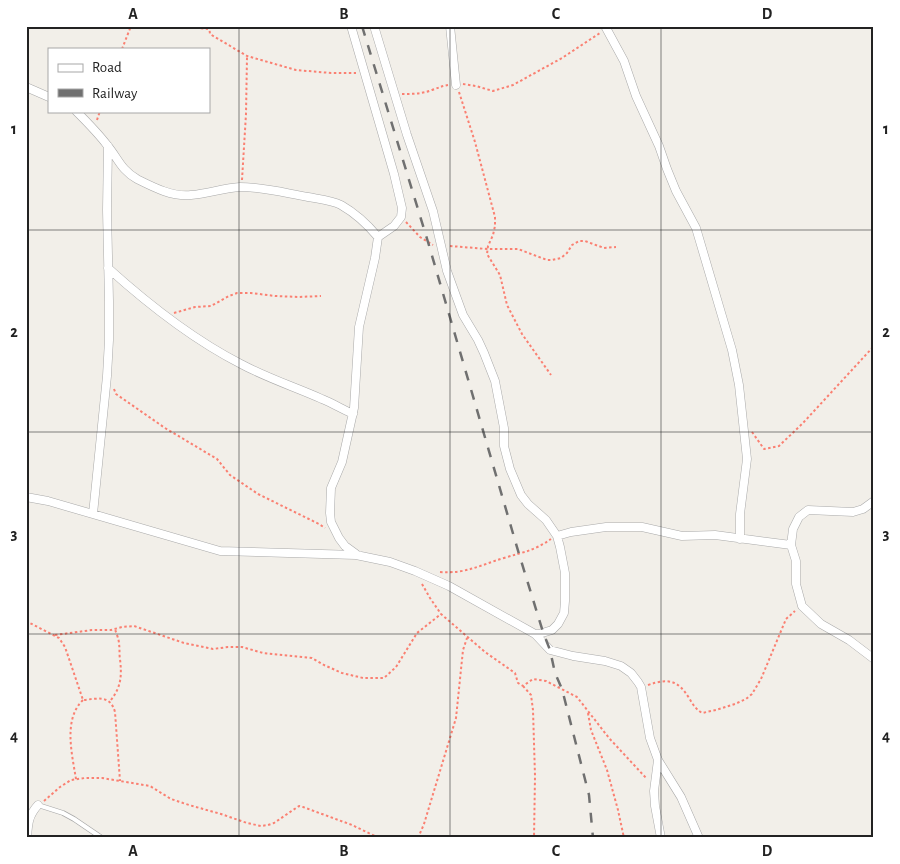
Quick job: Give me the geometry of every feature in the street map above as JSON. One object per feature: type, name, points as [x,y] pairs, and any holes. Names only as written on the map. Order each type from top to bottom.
[{"type":"street","points":[[351,26],[402,208],[401,217],[394,226],[378,238],[359,327],[353,414],[342,462],[332,488],[331,522],[345,546],[356,555]]},
{"type":"street","points":[[374,26],[433,211],[447,271],[463,315],[484,352],[495,382],[504,428],[504,446],[515,484],[521,496],[546,520],[557,536],[565,574],[564,613],[552,630],[535,634]]},
{"type":"street","points":[[450,26],[456,84]]},
{"type":"street","points":[[606,28],[624,61],[636,96],[659,146],[673,184],[696,228],[732,350],[739,385],[747,458],[740,514],[740,539]]},
{"type":"street","points":[[26,87],[48,97]]},
{"type":"street","points":[[77,112],[108,146],[126,172],[137,179],[174,194],[192,195],[242,187],[272,190],[339,204],[362,221],[378,238]]},
{"type":"street","points":[[93,514],[107,376],[109,301],[108,146]]},
{"type":"street","points":[[108,268],[165,316],[203,343],[276,381],[323,399],[353,414]]},
{"type":"street","points":[[26,497],[48,501],[220,551],[356,555],[390,562],[449,586],[535,634],[550,650],[621,666],[631,673],[641,687],[650,738],[658,760],[681,797],[699,838]]},
{"type":"street","points":[[874,500],[863,509],[853,512],[808,510],[799,517],[793,530],[791,545],[796,561],[796,584],[802,606],[822,624],[874,658]]},
{"type":"street","points":[[557,536],[606,527],[642,527],[682,536],[715,535],[791,545]]},
{"type":"street","points":[[658,760],[654,791],[661,838]]},
{"type":"street","points":[[27,838],[32,811],[38,805]]},
{"type":"lane","points":[[38,805],[63,813],[102,838]]},
{"type":"path","points":[[122,48],[131,26]]},
{"type":"path","points":[[181,26],[208,28],[210,34],[247,56],[296,70],[364,73]]},
{"type":"path","points":[[395,94],[415,94],[456,84],[493,90],[513,85],[562,58],[606,28]]},
{"type":"path","points":[[242,187],[247,56]]},
{"type":"path","points":[[456,84],[475,142],[495,217],[495,226],[487,254],[500,275],[507,305],[522,334],[551,375]]},
{"type":"path","points":[[401,217],[420,237],[441,248],[518,249],[547,260],[552,260],[561,258],[572,245],[579,241],[604,248],[616,247]]},
{"type":"path","points":[[165,316],[195,307],[211,306],[237,293],[321,296]]},
{"type":"path","points":[[752,432],[764,449],[779,446],[803,423],[874,346]]},
{"type":"path","points":[[107,376],[116,394],[165,428],[216,459],[230,475],[258,494],[319,524],[325,529]]},
{"type":"path","points":[[435,572],[459,572],[480,568],[502,559],[531,551],[557,536]]},
{"type":"path","points":[[415,571],[441,614],[485,652],[515,672],[518,682],[531,695],[535,786],[534,838]]},
{"type":"path","points":[[641,687],[668,681],[677,684],[686,693],[696,710],[702,713],[746,699],[752,694],[761,679],[786,618],[802,606]]},
{"type":"path","points":[[55,635],[134,626],[184,643],[213,649],[242,647],[263,653],[312,658],[324,665],[363,678],[384,678],[396,667],[417,633],[441,614]]},
{"type":"path","points":[[26,621],[59,638],[65,647],[83,700]]},
{"type":"path","points":[[110,701],[121,678],[122,668],[119,642],[115,629]]},
{"type":"path","points":[[418,838],[456,718],[463,650],[467,638]]},
{"type":"path","points":[[523,686],[533,679],[546,680],[577,696],[609,738],[643,773],[654,791]]},
{"type":"path","points":[[76,779],[70,737],[71,724],[77,706],[83,700],[105,699],[110,701],[115,712],[120,781]]},
{"type":"path","points":[[588,710],[590,730],[607,770],[624,838]]},
{"type":"path","points":[[38,805],[71,780],[102,778],[150,786],[171,799],[262,826],[274,823],[300,806],[352,825],[379,838]]},
{"type":"railway","points":[[362,26],[428,242],[519,554],[550,650],[555,673],[562,689],[589,795],[593,838]]}]
